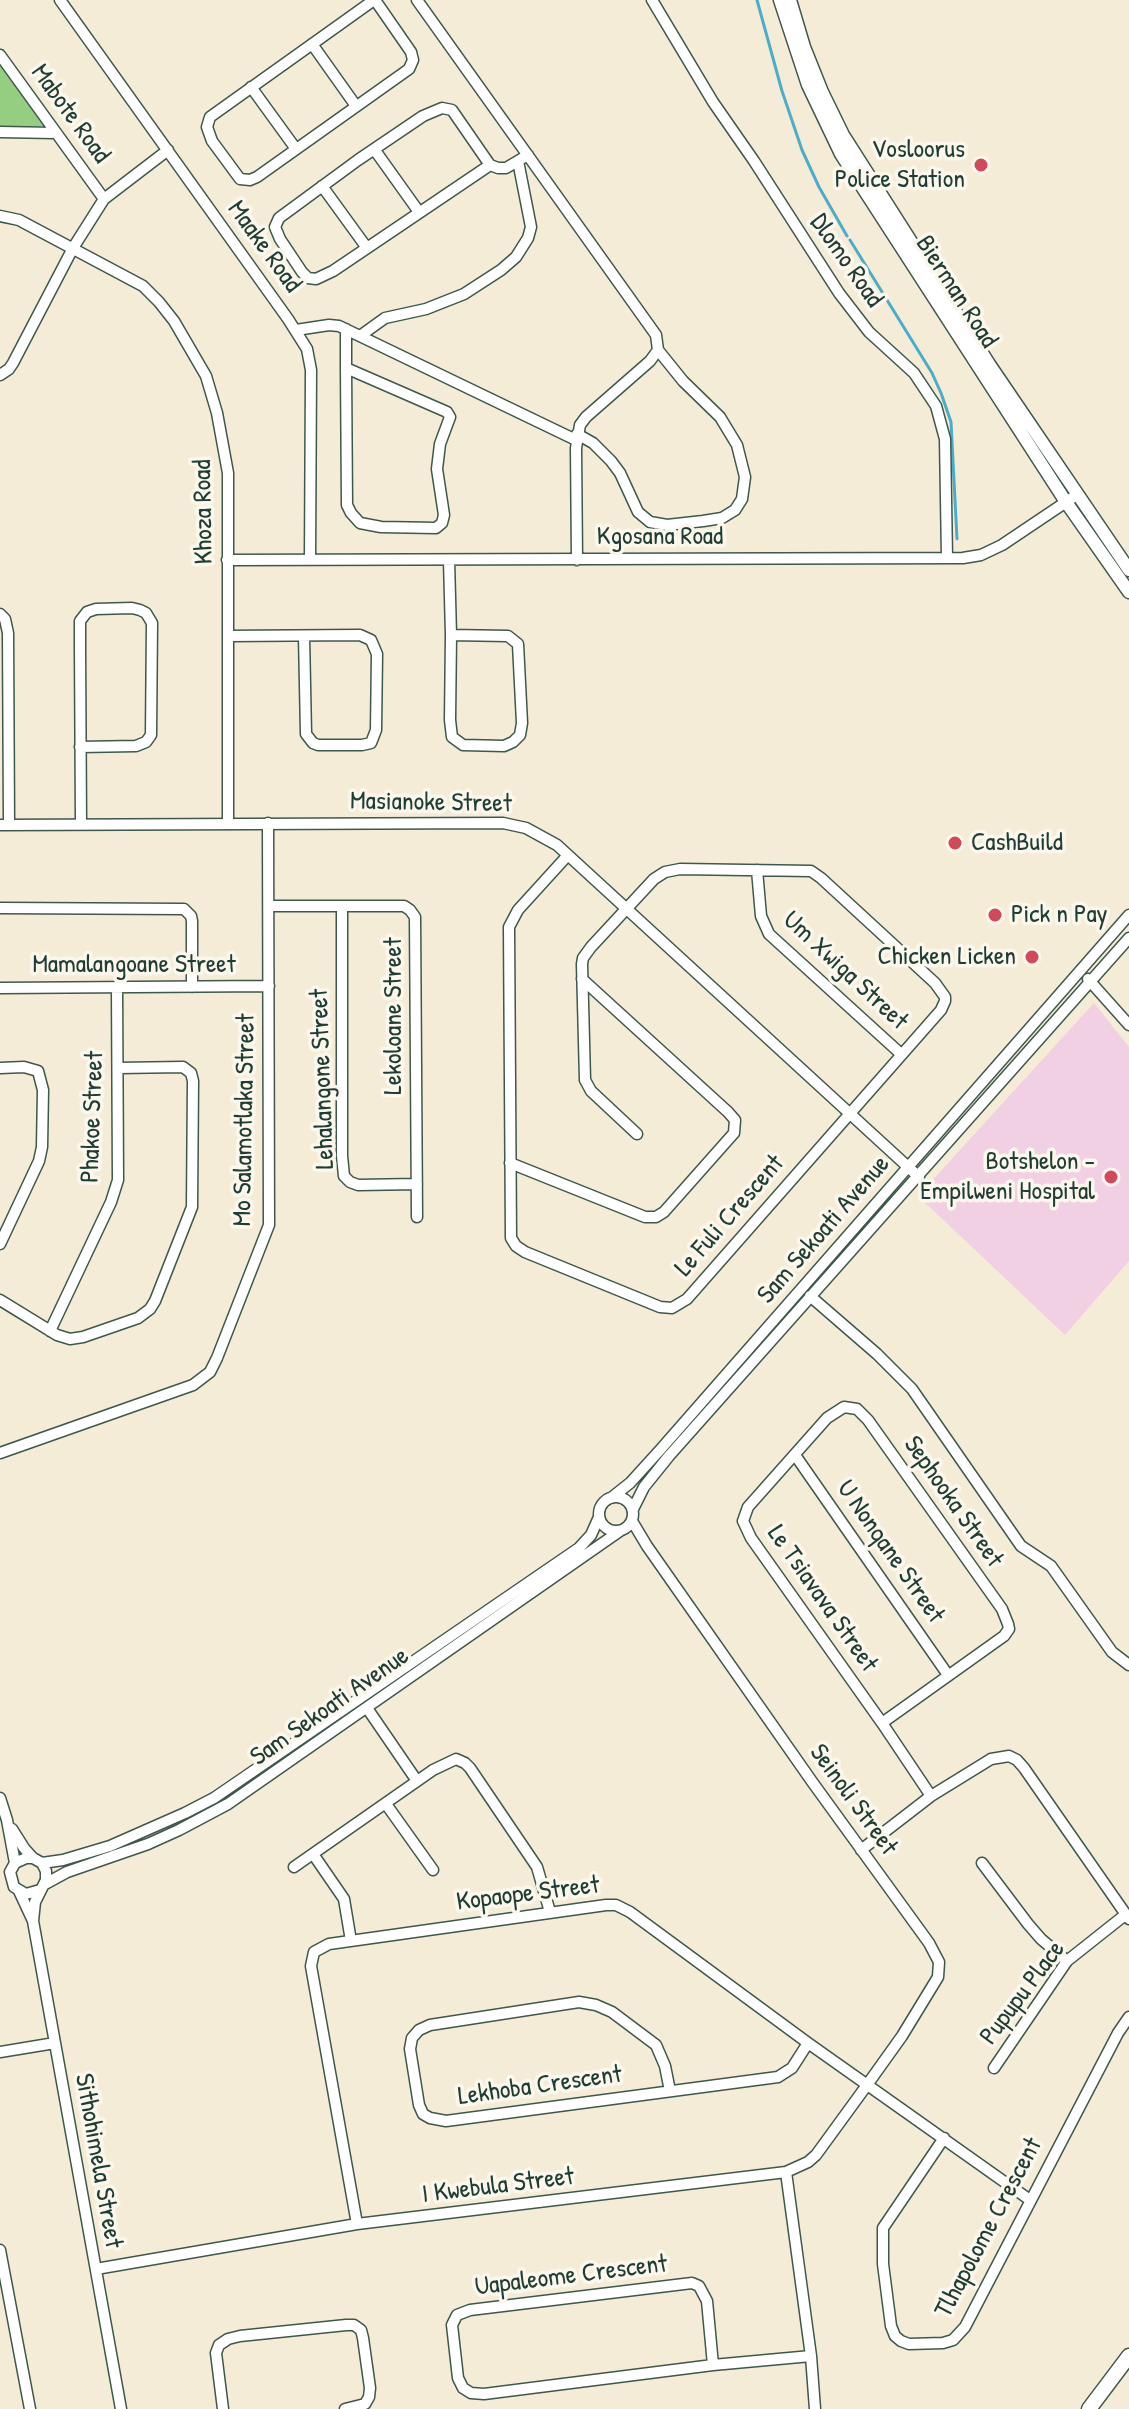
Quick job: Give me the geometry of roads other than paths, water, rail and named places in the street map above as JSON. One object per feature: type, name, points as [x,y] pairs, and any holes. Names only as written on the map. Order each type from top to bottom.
[{"type":"highway","points":[[1089,2409],[1129,2356]]},
{"type":"main road","name":"Bierman Road","points":[[780,0],[808,85],[841,154],[1071,499]]},
{"type":"main road","name":"Bierman Road","points":[[790,0],[804,47],[843,135],[1129,592]]},
{"type":"main road","points":[[1071,499],[1129,570]]},
{"type":"street","name":"Maake Road","points":[[60,0],[307,349],[311,370],[310,560]]},
{"type":"street","points":[[374,0],[409,48],[413,60],[409,69],[296,149],[250,180],[240,179],[208,134],[207,122],[312,44],[374,0]]},
{"type":"street","points":[[296,330],[329,325],[346,329],[593,443],[620,473],[638,512],[650,522],[667,525],[722,518],[735,510],[742,499],[745,477],[737,445],[720,417],[683,381],[658,350],[652,327],[417,0]]},
{"type":"street","name":"Dlomo Road","points":[[652,0],[713,102],[839,293],[869,332],[914,373],[936,406],[945,439],[947,558]]},
{"type":"street","points":[[312,44],[356,106]]},
{"type":"street","name":"Mabote Road","points":[[0,55],[104,199]]},
{"type":"street","points":[[251,87],[296,149]]},
{"type":"street","points":[[490,165],[323,277],[308,278],[280,239],[276,223],[322,186],[423,116],[446,108],[452,110],[490,165],[503,169],[528,155]]},
{"type":"street","points":[[0,132],[55,133]]},
{"type":"street","points":[[374,149],[419,212]]},
{"type":"street","points":[[0,375],[13,363],[73,248],[104,199],[168,150]]},
{"type":"street","points":[[360,336],[385,318],[426,309],[464,294],[516,257],[531,227],[518,161]]},
{"type":"street","points":[[322,186],[367,248]]},
{"type":"street","name":"Khoza Road","points":[[0,216],[19,220],[150,292],[174,321],[200,363],[211,393],[227,461],[228,823]]},
{"type":"street","points":[[346,329],[346,368],[347,505],[360,523],[381,527],[436,528],[442,523],[444,515],[437,469],[440,444],[450,417],[447,412],[346,368]]},
{"type":"street","points":[[577,560],[576,437],[586,417],[650,361],[658,350]]},
{"type":"street","name":"Kgosana Road","points":[[227,560],[963,558],[990,551],[1071,499]]},
{"type":"street","points":[[449,560],[452,737],[463,745],[504,746],[513,742],[520,735],[522,723],[521,653],[518,644],[508,636],[451,635]]},
{"type":"street","points":[[80,747],[136,746],[149,739],[152,723],[152,628],[146,613],[132,608],[107,608],[91,610],[83,616],[80,627],[80,747],[81,824]]},
{"type":"street","points":[[0,614],[5,619],[8,633],[5,825]]},
{"type":"street","points":[[228,636],[360,635],[371,640],[377,654],[377,724],[376,736],[371,743],[318,745],[306,734],[304,636]]},
{"type":"street","name":"Mo Salamotlaka Street","points":[[0,1453],[193,1385],[210,1372],[269,1225],[268,823]]},
{"type":"street","name":"Masianoke Street","points":[[5,825],[510,824],[542,835],[568,855],[919,1177]]},
{"type":"street","name":"Le Fuli Crescent","points":[[568,855],[518,910],[509,927],[511,1238],[525,1252],[660,1307],[672,1308],[687,1299],[944,1005],[945,997],[940,988],[816,874],[801,870],[680,869],[665,872],[654,879],[585,954],[582,979]]},
{"type":"street","name":"Um Xwiga Street","points":[[757,870],[761,916],[769,934],[901,1054]]},
{"type":"street","name":"Lekoloane Street","points":[[269,906],[404,906],[415,917],[417,1217]]},
{"type":"street","name":"Lehalangone Street","points":[[342,907],[344,1176],[358,1185],[417,1184]]},
{"type":"street","points":[[0,908],[184,909],[192,921],[192,987]]},
{"type":"street","name":"Sam Sekoati Avenue","points":[[611,1498],[630,1483],[660,1450],[1129,915]]},
{"type":"street","name":"Sam Sekoati Avenue","points":[[633,1509],[644,1487],[669,1456],[1129,938]]},
{"type":"street","points":[[1080,969],[1129,1025]]},
{"type":"street","points":[[510,1163],[645,1217],[656,1217],[664,1212],[734,1133],[736,1125],[732,1117],[582,979]]},
{"type":"street","points":[[582,979],[585,1080],[591,1091],[637,1134]]},
{"type":"street","name":"Mamalangoane Street","points":[[0,988],[269,986]]},
{"type":"street","name":"Phakoe Street","points":[[50,1331],[116,1188],[117,987]]},
{"type":"street","points":[[0,1300],[50,1331],[64,1338],[76,1339],[145,1314],[155,1301],[192,1207],[193,1081],[191,1073],[183,1067],[118,1068]]},
{"type":"street","points":[[0,1068],[33,1068],[40,1075],[43,1090],[39,1161],[0,1244]]},
{"type":"street","points":[[810,1296],[912,1389],[1021,1546],[1048,1562],[1112,1652],[1129,1665]]},
{"type":"street","name":"Le Tsiavava Street","points":[[851,1407],[832,1413],[748,1507],[743,1517],[745,1527],[931,1796]]},
{"type":"street","name":"Sephooka Street","points":[[851,1407],[863,1413],[1008,1619],[1009,1629],[1004,1636],[948,1675]]},
{"type":"street","name":"U Nonqane Street","points":[[795,1455],[948,1675]]},
{"type":"street","points":[[611,1498],[622,1498],[633,1509],[626,1527],[606,1529],[599,1517],[600,1507],[611,1498]]},
{"type":"street","name":"Sam Sekoati Avenue","points":[[37,1861],[63,1860],[110,1846],[214,1798],[579,1548],[591,1535],[599,1517]]},
{"type":"street","name":"Sam Sekoati Avenue","points":[[42,1887],[67,1872],[148,1844],[204,1818],[270,1776],[626,1527]]},
{"type":"street","name":"Seinoli Street","points":[[626,1527],[647,1546],[929,1943],[939,1962],[940,1970],[910,2024],[867,2085]]},
{"type":"street","points":[[882,1723],[948,1675]]},
{"type":"street","points":[[367,1708],[417,1781]]},
{"type":"street","points":[[861,1850],[931,1796],[991,1759],[1009,1756],[1017,1760],[1127,1917]]},
{"type":"street","points":[[294,1867],[417,1781],[456,1759],[465,1763],[537,1867],[550,1912]]},
{"type":"street","points":[[0,1798],[15,1864],[10,1872],[11,1881]]},
{"type":"street","points":[[386,1804],[433,1870]]},
{"type":"street","points":[[0,1875],[11,1881],[19,1891],[30,1894],[42,1887],[47,1875],[24,1848],[7,1820]]},
{"type":"street","points":[[313,1854],[344,1899],[351,1941]]},
{"type":"street","points":[[0,1867],[26,1858],[37,1861]]},
{"type":"street","points":[[982,1863],[1041,1939],[1067,1961]]},
{"type":"street","name":"Sithohimela Street","points":[[33,1921],[35,1902],[42,1887]]},
{"type":"street","name":"Sithohimela Street","points":[[19,1891],[33,1921],[121,2409]]},
{"type":"street","name":"Kopaope Street","points":[[357,2224],[311,1966],[312,1955],[320,1947],[351,1941],[606,1905],[623,1908],[1030,2200]]},
{"type":"street","name":"Pupupu Place","points":[[994,2068],[1067,1961],[1127,1917]]},
{"type":"street","name":"Lekhoba Crescent","points":[[670,2091],[665,2066],[656,2045],[612,2012],[596,2005],[579,2002],[430,2025],[412,2038],[410,2049],[419,2105],[423,2114],[446,2121],[778,2077],[792,2068],[808,2043]]},
{"type":"street","name":"Tlhapolome Crescent","points":[[944,2138],[883,2228],[883,2264],[891,2326],[901,2341],[924,2345],[953,2340],[965,2327],[1129,2017]]},
{"type":"street","points":[[0,2052],[55,2043]]},
{"type":"street","name":"I Kwebula Street","points":[[96,2269],[357,2224],[786,2172],[816,2155],[867,2085]]},
{"type":"street","points":[[786,2172],[811,2356],[815,2409]]},
{"type":"street","points":[[0,2250],[30,2409]]},
{"type":"street","name":"Uapaleome Crescent","points":[[713,2365],[707,2301],[699,2286],[692,2283],[470,2310],[457,2315],[452,2325],[458,2378],[463,2388],[471,2393],[484,2394],[811,2356]]},
{"type":"street","points":[[223,2409],[216,2353],[219,2345],[228,2339],[354,2325],[361,2330],[370,2388],[365,2404],[345,2409]]},
{"type":"waterway","points":[[757,0],[802,150],[847,236]]},
{"type":"waterway","points":[[850,240],[932,373],[941,393],[951,422],[957,539]]},
{"type":"place","name":"Vosloorus Police Station","points":[[981,165]]},
{"type":"place","name":"CashBuild","points":[[955,843]]},
{"type":"place","name":"Pick n Pay","points":[[995,915]]},
{"type":"place","name":"Chicken Licken","points":[[1032,957]]},
{"type":"place","name":"Botshelon - Empilweni Hospital","points":[[1111,1177]]}]
